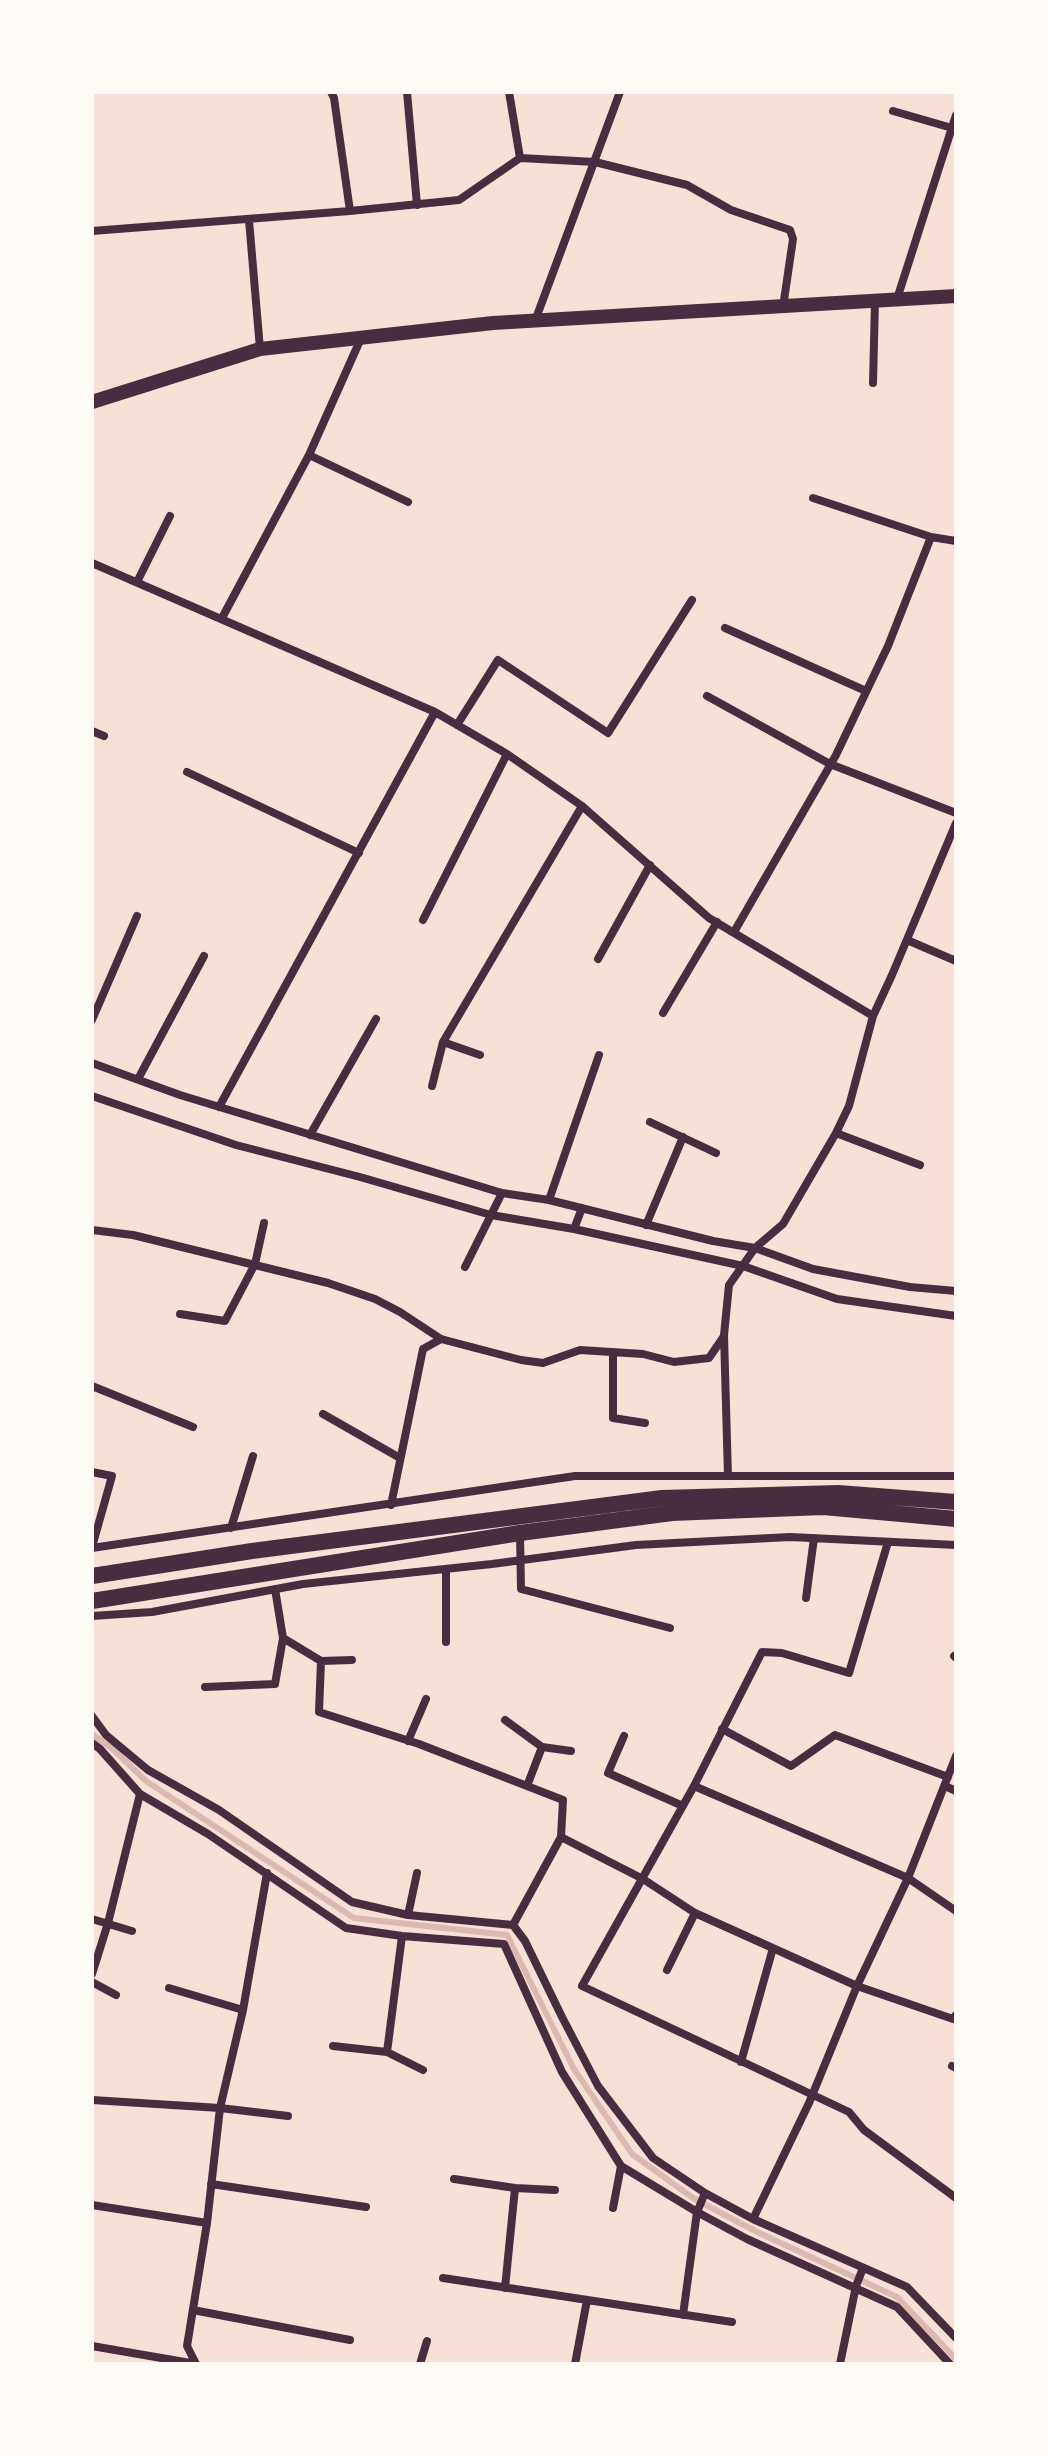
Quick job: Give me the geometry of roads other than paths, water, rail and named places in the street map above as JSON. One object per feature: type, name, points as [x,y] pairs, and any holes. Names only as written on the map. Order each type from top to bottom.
[{"type":"main road","points":[[92,1576],[252,1551],[662,1498],[838,1493],[956,1502]]},
{"type":"main road","points":[[92,1601],[520,1533],[672,1513],[823,1507],[956,1519]]},
{"type":"street","points":[[331,92],[350,211]]},
{"type":"street","points":[[407,92],[417,205]]},
{"type":"street","points":[[509,92],[520,158]]},
{"type":"street","points":[[535,321],[620,92]]},
{"type":"street","points":[[893,111],[952,128]]},
{"type":"street","points":[[897,299],[956,115]]},
{"type":"street","points":[[92,231],[459,200],[520,158],[595,162],[687,185],[731,210],[790,230],[793,239],[783,307]]},
{"type":"street","points":[[249,220],[260,349]]},
{"type":"street","points":[[92,402],[260,349],[362,336],[535,321],[956,296]]},
{"type":"street","points":[[873,383],[875,301]]},
{"type":"street","points":[[222,618],[309,455],[362,336]]},
{"type":"street","points":[[309,455],[408,502]]},
{"type":"street","points":[[813,498],[931,537],[956,541]]},
{"type":"street","points":[[137,582],[170,516]]},
{"type":"street","points":[[734,932],[830,764],[888,646],[931,537]]},
{"type":"street","points":[[92,563],[435,712],[507,754],[582,806],[717,922],[873,1016]]},
{"type":"street","points":[[457,725],[498,660],[608,733],[692,600]]},
{"type":"street","points":[[725,628],[866,691]]},
{"type":"street","points":[[707,696],[830,764],[956,813]]},
{"type":"street","points":[[219,1107],[435,712]]},
{"type":"street","points":[[92,731],[104,736]]},
{"type":"street","points":[[423,920],[507,754]]},
{"type":"street","points":[[187,772],[359,853]]},
{"type":"street","points":[[432,1086],[443,1042],[582,806]]},
{"type":"street","points":[[728,1476],[724,1335],[729,1285],[755,1248],[783,1224],[836,1133],[849,1106],[873,1016],[956,823]]},
{"type":"street","points":[[598,959],[650,865]]},
{"type":"street","points":[[92,1020],[137,916]]},
{"type":"street","points":[[663,1013],[717,922]]},
{"type":"street","points":[[907,940],[956,961]]},
{"type":"street","points":[[138,1079],[204,956]]},
{"type":"street","points":[[310,1135],[376,1019]]},
{"type":"street","points":[[443,1042],[480,1055]]},
{"type":"street","points":[[549,1200],[599,1055]]},
{"type":"street","points":[[92,1063],[219,1107],[502,1193],[549,1200],[755,1248],[813,1269],[910,1287],[956,1291]]},
{"type":"street","points":[[92,1096],[236,1145],[491,1215],[574,1229],[743,1266],[837,1299],[956,1316]]},
{"type":"street","points":[[650,1122],[716,1153]]},
{"type":"street","points":[[836,1133],[920,1165]]},
{"type":"street","points":[[646,1225],[683,1137]]},
{"type":"street","points":[[465,1267],[502,1193]]},
{"type":"street","points":[[574,1229],[582,1208]]},
{"type":"street","points":[[180,1314],[225,1321],[255,1264],[264,1223]]},
{"type":"street","points":[[92,1230],[133,1235],[328,1283],[375,1299],[441,1339],[521,1360],[543,1363],[580,1350],[643,1354],[674,1362],[709,1358],[724,1335]]},
{"type":"street","points":[[391,1505],[423,1349],[441,1339]]},
{"type":"street","points":[[613,1352],[613,1418],[645,1423]]},
{"type":"street","points":[[92,1386],[193,1427]]},
{"type":"street","points":[[323,1414],[400,1458]]},
{"type":"street","points":[[231,1528],[253,1456]]},
{"type":"street","points":[[92,1472],[112,1476],[92,1548],[575,1476],[956,1476]]},
{"type":"street","points":[[520,1533],[521,1589],[670,1628]]},
{"type":"street","points":[[92,1616],[152,1612],[303,1584],[636,1545],[790,1537],[956,1545]]},
{"type":"street","points":[[806,1598],[814,1538]]},
{"type":"street","points":[[888,1542],[849,1673],[782,1653],[762,1652],[694,1786],[582,1986],[849,2112],[864,2130],[956,2197]]},
{"type":"street","points":[[446,1569],[446,1642]]},
{"type":"street","points":[[205,1687],[275,1684],[283,1638],[275,1589]]},
{"type":"street","points":[[283,1638],[321,1661],[352,1660]]},
{"type":"street","points":[[321,1661],[319,1712],[408,1741],[563,1800],[561,1837],[513,1925]]},
{"type":"street","points":[[408,1741],[426,1699]]},
{"type":"street","points":[[92,1716],[106,1736]]},
{"type":"street","points":[[505,1720],[542,1747],[571,1751]]},
{"type":"street","points":[[92,1722],[148,1770],[219,1810],[352,1902],[408,1915],[513,1925],[525,1941],[598,2086],[653,2158],[704,2194],[753,2219],[907,2287],[956,2338]]},
{"type":"street","points":[[722,1729],[791,1766],[835,1735],[946,1782],[956,1791]]},
{"type":"street","points":[[106,1736],[98,1746],[140,1794],[208,1834],[346,1928],[504,1944],[562,2072],[621,2166],[747,2239],[897,2307],[950,2364]]},
{"type":"street","points":[[624,1736],[608,1773],[683,1806]]},
{"type":"street","points":[[527,1786],[542,1747]]},
{"type":"street","points":[[753,2219],[812,2096],[857,1986],[908,1878],[956,1756]]},
{"type":"street","points":[[694,1786],[908,1878],[956,1911]]},
{"type":"street","points":[[92,1974],[140,1794]]},
{"type":"street","points":[[561,1837],[643,1879],[695,1913],[857,1986],[953,2019],[956,2015]]},
{"type":"street","points":[[196,2364],[187,2346],[207,2223],[220,2108],[243,2010],[267,1873]]},
{"type":"street","points":[[408,1915],[417,1873]]},
{"type":"street","points":[[667,1970],[695,1913]]},
{"type":"street","points":[[92,1919],[132,1931]]},
{"type":"street","points":[[387,2052],[402,1936]]},
{"type":"street","points":[[741,2062],[773,1948]]},
{"type":"street","points":[[92,1982],[116,1995]]},
{"type":"street","points":[[169,1988],[243,2010]]},
{"type":"street","points":[[333,2046],[387,2052],[423,2070]]},
{"type":"street","points":[[92,2100],[220,2108],[288,2116]]},
{"type":"street","points":[[613,2208],[621,2166]]},
{"type":"street","points":[[454,2179],[555,2190]]},
{"type":"street","points":[[211,2184],[366,2207]]},
{"type":"street","points":[[505,2288],[515,2188]]},
{"type":"street","points":[[683,2315],[697,2211],[704,2194]]},
{"type":"street","points":[[92,2205],[207,2223]]},
{"type":"street","points":[[840,2364],[862,2268]]},
{"type":"street","points":[[443,2278],[732,2322]]},
{"type":"street","points":[[575,2364],[587,2300]]},
{"type":"street","points":[[193,2310],[350,2340]]},
{"type":"street","points":[[420,2364],[427,2341]]},
{"type":"street","points":[[92,2346],[196,2364]]},
{"type":"waterway","points":[[92,1734],[146,1781],[354,1918],[507,1935],[574,2069],[632,2154],[693,2198],[757,2232],[897,2297],[956,2359]]}]
